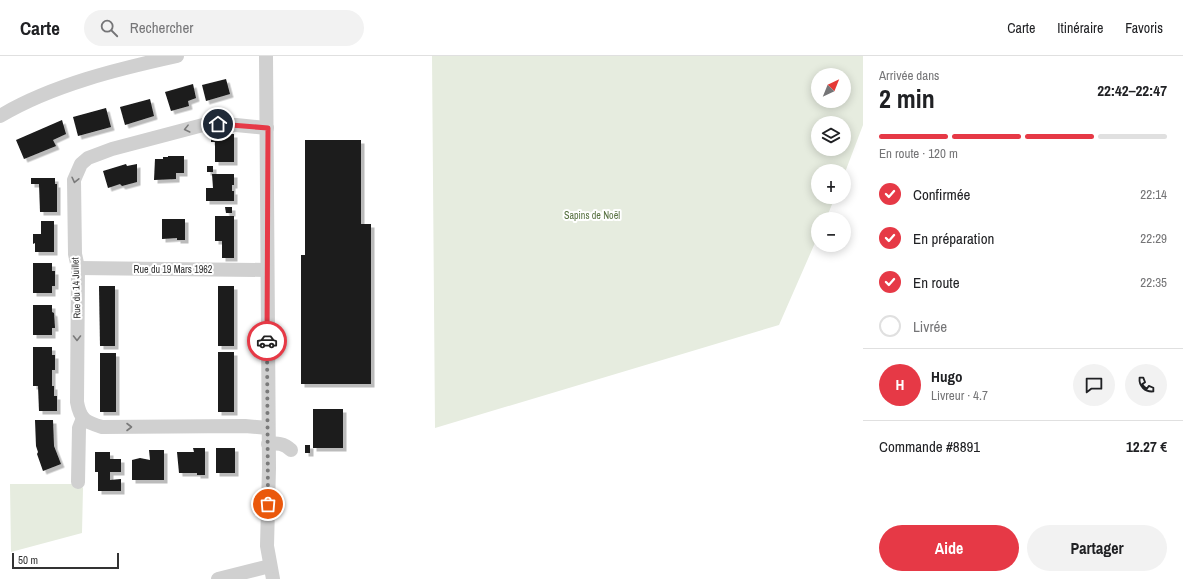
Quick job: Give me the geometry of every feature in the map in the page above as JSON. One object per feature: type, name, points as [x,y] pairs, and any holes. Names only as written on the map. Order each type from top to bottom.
[{"type":"street","points":[[5,113],[41,95],[78,82],[177,56]]},
{"type":"street","points":[[218,579],[271,573],[267,546],[268,128],[266,56]]},
{"type":"street","name":"Rue du 14 Juillet","points":[[83,418],[79,413],[77,402],[78,268],[75,254],[74,180],[81,164],[88,158],[112,148],[203,125],[230,125],[268,128]]},
{"type":"street","name":"Rue du 19 Mars 1962","points":[[78,268],[268,270]]},
{"type":"street","points":[[78,482],[79,428],[83,418],[90,423],[102,427],[245,426],[268,428]]},
{"type":"street","points":[[268,444],[278,443],[287,446],[291,450]]},
{"type":"green space","name":"Sapins de Noël","points":[[432,56],[863,56],[863,125],[848,164],[811,164],[811,204],[832,204],[829,212],[811,212],[811,252],[779,325],[435,428]]},
{"type":"green space","points":[[78,482],[83,488],[82,533],[11,552],[10,484],[72,484]]},
{"type":"building","points":[[226,79],[230,94],[206,101],[202,85]]},
{"type":"building","points":[[193,84],[196,98],[188,101],[189,106],[171,111],[165,92]]},
{"type":"building","points":[[150,99],[154,116],[125,125],[120,107]]},
{"type":"building","points":[[106,108],[111,127],[78,136],[73,117]]},
{"type":"building","points":[[62,120],[66,134],[53,140],[56,146],[24,159],[16,140]]},
{"type":"building","points":[[211,134],[234,134],[234,162],[215,162],[215,142],[211,142]]},
{"type":"building","points":[[305,140],[361,140],[361,224],[371,224],[371,384],[301,384],[301,255],[305,255]]},
{"type":"building","points":[[184,156],[184,173],[176,173],[176,179],[154,180],[155,159],[163,159],[163,157]]},
{"type":"building","points":[[126,164],[127,166],[137,164],[137,182],[122,186],[120,184],[108,188],[103,171]]},
{"type":"building","points":[[207,166],[213,166],[213,172],[207,172]]},
{"type":"building","points":[[212,174],[234,174],[234,185],[232,185],[232,191],[234,191],[234,201],[206,201],[206,188],[213,188]]},
{"type":"building","points":[[31,178],[55,178],[55,184],[57,184],[57,212],[40,212],[39,184],[31,184]]},
{"type":"building","points":[[225,207],[232,207],[232,213],[226,213]]},
{"type":"building","points":[[215,216],[234,216],[234,258],[222,258],[222,241],[215,241]]},
{"type":"building","points":[[162,219],[185,219],[185,240],[177,240],[177,238],[162,239]]},
{"type":"building","points":[[41,221],[54,221],[54,252],[35,252],[33,234],[41,234]]},
{"type":"building","points":[[33,263],[52,263],[52,271],[55,271],[55,286],[52,286],[52,293],[33,293]]},
{"type":"building","points":[[99,286],[115,286],[115,346],[100,346]]},
{"type":"building","points":[[218,286],[234,286],[234,346],[218,346]]},
{"type":"building","points":[[33,305],[52,305],[55,328],[52,328],[52,335],[33,335]]},
{"type":"building","points":[[33,347],[52,347],[52,355],[55,355],[55,370],[52,370],[52,386],[54,386],[54,396],[57,396],[57,411],[39,411],[38,386],[33,386]]},
{"type":"building","points":[[218,352],[234,352],[234,412],[218,412]]},
{"type":"building","points":[[100,353],[116,353],[116,412],[100,412]]},
{"type":"building","points":[[313,409],[343,409],[343,448],[313,448]]},
{"type":"building","points":[[35,420],[53,420],[54,446],[61,464],[43,471],[37,454]]},
{"type":"building","points":[[305,445],[310,445],[310,453],[305,453]]},
{"type":"building","points":[[193,448],[205,448],[205,475],[197,475],[197,473],[179,473],[177,452],[194,452]]},
{"type":"building","points":[[216,448],[235,448],[235,473],[216,473]]},
{"type":"building","points":[[149,450],[164,450],[164,480],[132,480],[132,460],[140,458],[150,460]]},
{"type":"building","points":[[95,452],[110,452],[110,459],[121,459],[121,472],[110,472],[110,480],[121,479],[121,491],[98,491],[98,472],[95,472]]},
{"type":"way so far","points":[[267,341],[269,468],[268,504]]},
{"type":"route","points":[[218,124],[268,128],[267,341]]}]
